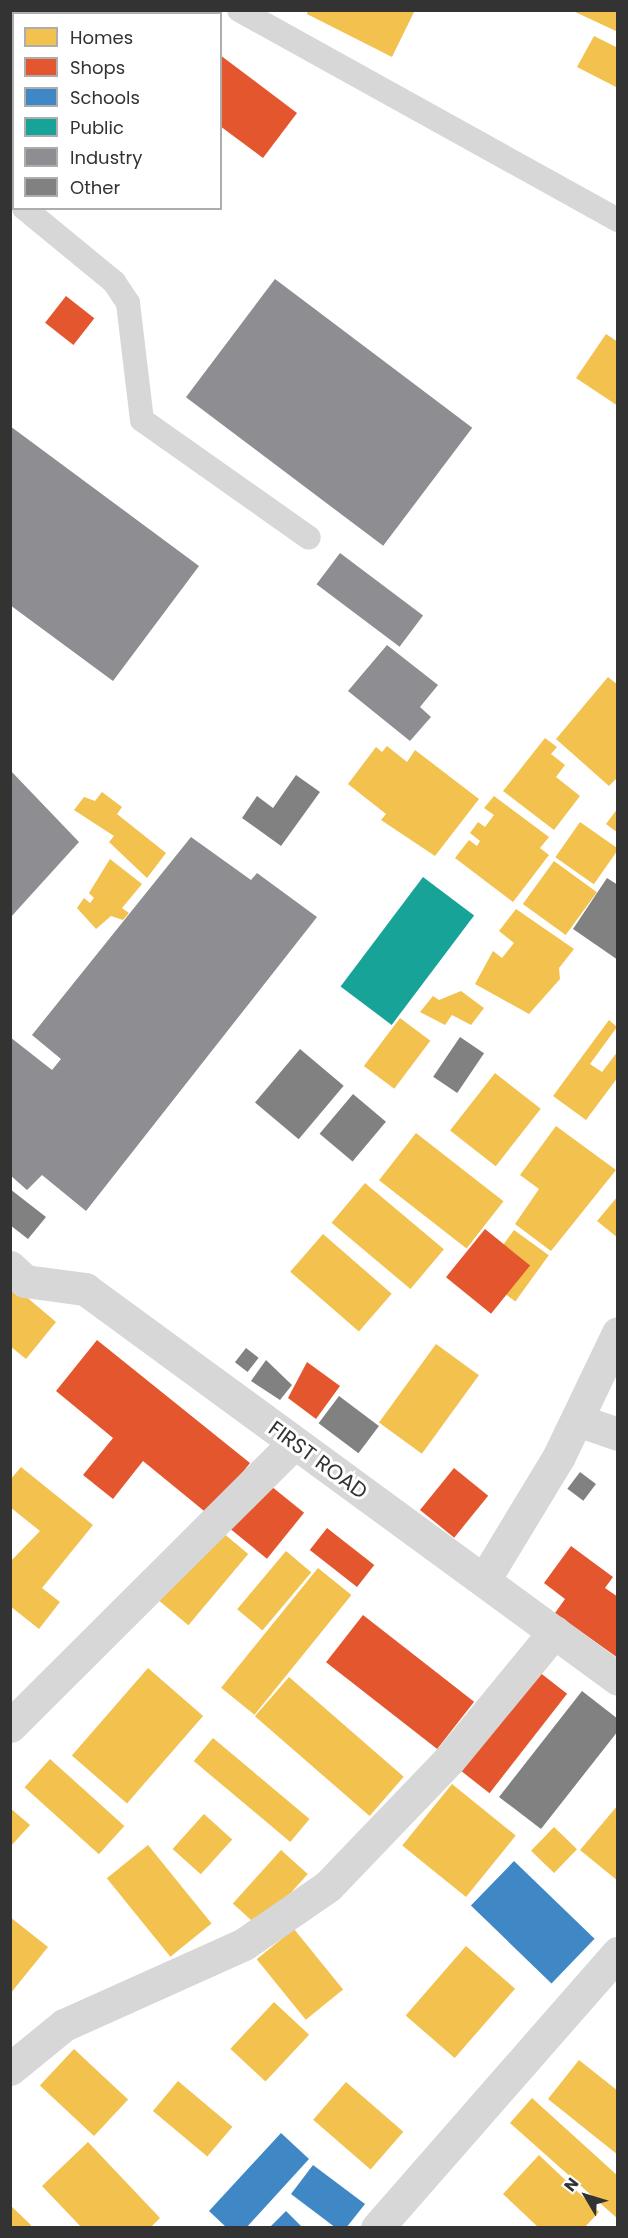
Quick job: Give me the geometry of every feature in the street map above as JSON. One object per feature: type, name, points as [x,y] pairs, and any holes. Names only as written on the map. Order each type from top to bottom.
[{"type":"street","name":"FIRST ROAD","points":[[15,1280],[85,1289],[618,1679]]},
{"type":"street","points":[[484,1580],[577,1420],[618,1333]]},
{"type":"street","points":[[577,1420],[618,1434]]},
{"type":"street","points":[[10,1726],[294,1443]]},
{"type":"street","points":[[10,2069],[64,2025],[244,1944],[328,1886],[449,1760],[554,1632]]},
{"type":"street","points":[[377,2228],[618,1953]]},
{"type":"lane","points":[[239,10],[618,220]]},
{"type":"lane","points":[[26,210],[114,282],[128,303],[142,420],[309,538]]},
{"type":"building: Homes","points":[[308,10],[415,10],[392,57],[307,14]]},
{"type":"building: Homes","points":[[571,10],[618,10],[618,32]]},
{"type":"building: Homes","points":[[594,36],[618,48],[618,88],[577,67]]},
{"type":"building: Homes","points":[[606,334],[618,342],[618,406],[576,378]]},
{"type":"building: Homes","points":[[608,677],[618,685],[618,777],[609,786],[556,739]]},
{"type":"building: Homes","points":[[545,738],[557,747],[551,754],[565,765],[556,777],[580,796],[554,830],[503,791]]},
{"type":"building: Homes","points":[[387,746],[407,762],[415,750],[479,799],[435,856],[381,820],[386,814],[348,784],[376,747],[382,752]]},
{"type":"building: Homes","points":[[102,792],[122,807],[117,814],[166,853],[147,878],[109,842],[114,836],[74,810],[84,797],[95,801]]},
{"type":"building: Homes","points":[[494,796],[549,837],[540,848],[549,855],[513,902],[455,858],[469,840],[477,846],[480,841],[470,833],[478,822],[485,827],[494,815],[484,808]]},
{"type":"building: Homes","points":[[618,808],[618,833],[606,824]]},
{"type":"building: Homes","points":[[580,822],[618,849],[594,884],[555,857]]},
{"type":"building: Homes","points":[[110,859],[142,884],[122,908],[129,913],[123,920],[111,916],[96,929],[77,908],[84,898],[90,903],[94,898],[89,893]]},
{"type":"building: Homes","points":[[554,861],[597,892],[566,935],[523,904]]},
{"type":"building: Homes","points":[[516,909],[574,949],[559,968],[560,979],[529,1014],[475,984],[493,951],[502,958],[514,943],[499,931]]},
{"type":"building: Homes","points":[[461,991],[484,1008],[471,1025],[452,1015],[445,1025],[420,1012],[433,996],[439,1000]]},
{"type":"building: Homes","points":[[400,1018],[430,1041],[394,1089],[364,1066]]},
{"type":"building: Homes","points":[[609,1020],[617,1027],[590,1064],[602,1072],[618,1051],[618,1077],[586,1120],[553,1096]]},
{"type":"building: Homes","points":[[495,1073],[541,1109],[496,1166],[450,1131]]},
{"type":"building: Homes","points":[[556,1126],[616,1170],[551,1251],[515,1224],[539,1189],[520,1175]]},
{"type":"building: Homes","points":[[416,1133],[503,1201],[467,1249],[379,1180]]},
{"type":"building: Homes","points":[[365,1183],[444,1249],[410,1289],[332,1223]]},
{"type":"building: Homes","points":[[618,1196],[618,1238],[597,1221]]},
{"type":"building: Homes","points":[[514,1230],[549,1255],[515,1301],[480,1276]]},
{"type":"building: Homes","points":[[323,1234],[392,1294],[359,1331],[290,1272]]},
{"type":"building: Homes","points":[[10,1283],[56,1322],[26,1359],[10,1346]]},
{"type":"building: Homes","points":[[436,1344],[479,1375],[422,1454],[379,1422]]},
{"type":"building: Homes","points":[[21,1467],[93,1525],[42,1588],[60,1602],[39,1629],[10,1606],[10,1562],[40,1531],[10,1507],[10,1480]]},
{"type":"building: Homes","points":[[216,1527],[248,1554],[188,1625],[156,1598]]},
{"type":"building: Homes","points":[[286,1551],[311,1572],[262,1630],[237,1609]]},
{"type":"building: Homes","points":[[318,1568],[351,1595],[255,1715],[221,1688]]},
{"type":"building: Homes","points":[[148,1668],[203,1716],[127,1803],[72,1756]]},
{"type":"building: Homes","points":[[289,1677],[404,1777],[370,1816],[255,1716]]},
{"type":"building: Homes","points":[[213,1738],[310,1819],[290,1842],[194,1761]]},
{"type":"building: Homes","points":[[50,1759],[124,1826],[99,1854],[25,1787]]},
{"type":"building: Homes","points":[[452,1784],[516,1836],[466,1897],[402,1845]]},
{"type":"building: Homes","points":[[618,1805],[618,1881],[580,1850]]},
{"type":"building: Homes","points":[[10,1808],[30,1825],[10,1847]]},
{"type":"building: Homes","points":[[204,1814],[232,1839],[201,1874],[173,1849]]},
{"type":"building: Homes","points":[[554,1827],[577,1849],[554,1873],[531,1851]]},
{"type":"building: Homes","points":[[148,1845],[212,1923],[170,1957],[107,1878]]},
{"type":"building: Homes","points":[[281,1850],[308,1874],[260,1928],[233,1904]]},
{"type":"building: Homes","points":[[10,1917],[48,1947],[10,1994]]},
{"type":"building: Homes","points":[[294,1929],[343,1990],[306,2020],[257,1959]]},
{"type":"building: Homes","points":[[466,1946],[515,1989],[455,2058],[406,2015]]},
{"type":"building: Homes","points":[[274,2002],[309,2035],[265,2082],[230,2049]]},
{"type":"building: Homes","points":[[74,2049],[128,2099],[94,2136],[40,2086]]},
{"type":"building: Homes","points":[[579,2060],[618,2091],[618,2155],[548,2099]]},
{"type":"building: Homes","points":[[178,2081],[232,2127],[207,2157],[153,2111]]},
{"type":"building: Homes","points":[[346,2082],[403,2132],[371,2170],[313,2120]]},
{"type":"building: Homes","points":[[532,2098],[618,2176],[618,2219],[510,2123]]},
{"type":"building: Homes","points":[[88,2142],[160,2218],[150,2228],[82,2228],[42,2186]]},
{"type":"building: Homes","points":[[539,2155],[599,2212],[584,2228],[539,2228],[503,2194]]},
{"type":"building: Homes","points":[[10,2205],[31,2225],[28,2228],[10,2228]]},
{"type":"building: Shops","points":[[143,10],[162,10],[164,12],[142,12]]},
{"type":"building: Shops","points":[[222,57],[297,113],[263,158],[222,127]]},
{"type":"building: Shops","points":[[66,296],[94,318],[73,345],[45,323]]},
{"type":"building: Shops","points":[[485,1229],[530,1266],[491,1314],[446,1277]]},
{"type":"building: Shops","points":[[97,1340],[250,1463],[209,1515],[143,1461],[113,1499],[83,1475],[113,1438],[56,1391]]},
{"type":"building: Shops","points":[[307,1362],[340,1386],[316,1419],[288,1398]]},
{"type":"building: Shops","points":[[454,1468],[488,1496],[454,1538],[420,1510]]},
{"type":"building: Shops","points":[[266,1482],[304,1513],[267,1559],[229,1528]]},
{"type":"building: Shops","points":[[327,1528],[374,1565],[357,1587],[310,1550]]},
{"type":"building: Shops","points":[[571,1546],[613,1577],[605,1588],[618,1597],[618,1658],[555,1613],[565,1599],[544,1583]]},
{"type":"building: Shops","points":[[363,1615],[474,1702],[437,1749],[326,1662]]},
{"type":"building: Shops","points":[[534,1668],[567,1694],[490,1793],[456,1767]]},
{"type":"building: Schools","points":[[514,1861],[595,1939],[551,1983],[471,1906]]},
{"type":"building: Schools","points":[[281,2133],[309,2159],[246,2228],[227,2228],[209,2211]]},
{"type":"building: Schools","points":[[313,2165],[365,2204],[346,2228],[336,2228],[291,2194]]},
{"type":"building: Schools","points":[[286,2211],[303,2228],[269,2228]]},
{"type":"building: Public","points":[[423,877],[474,916],[392,1025],[341,986]]},
{"type":"building: Industry","points":[[275,279],[472,428],[383,546],[186,397]]},
{"type":"building: Industry","points":[[10,426],[199,566],[113,681],[10,605]]},
{"type":"building: Industry","points":[[340,553],[423,616],[400,647],[317,584]]},
{"type":"building: Industry","points":[[387,645],[438,685],[420,707],[431,717],[410,741],[348,691]]},
{"type":"building: Industry","points":[[10,770],[79,842],[10,918]]},
{"type":"building: Industry","points":[[191,837],[251,880],[257,873],[317,917],[86,1211],[42,1175],[27,1190],[10,1175],[10,1037],[52,1070],[61,1059],[32,1035]]},
{"type":"building: Other","points":[[296,775],[320,792],[281,846],[242,818],[257,796],[273,808]]},
{"type":"building: Other","points":[[607,878],[618,885],[618,960],[573,929]]},
{"type":"building: Other","points":[[460,1037],[484,1053],[457,1093],[433,1077]]},
{"type":"building: Other","points":[[300,1049],[344,1086],[299,1139],[255,1103]]},
{"type":"building: Other","points":[[353,1094],[386,1122],[353,1161],[320,1134]]},
{"type":"building: Other","points":[[10,1189],[46,1217],[28,1239],[10,1225]]},
{"type":"building: Other","points":[[246,1348],[259,1358],[248,1372],[235,1362]]},
{"type":"building: Other","points":[[266,1360],[292,1385],[280,1400],[251,1381]]},
{"type":"building: Other","points":[[339,1396],[379,1426],[358,1453],[319,1423]]},
{"type":"building: Other","points":[[580,1472],[596,1484],[583,1501],[567,1489]]},
{"type":"building: Other","points":[[582,1691],[618,1719],[618,1731],[541,1829],[499,1797]]}]
